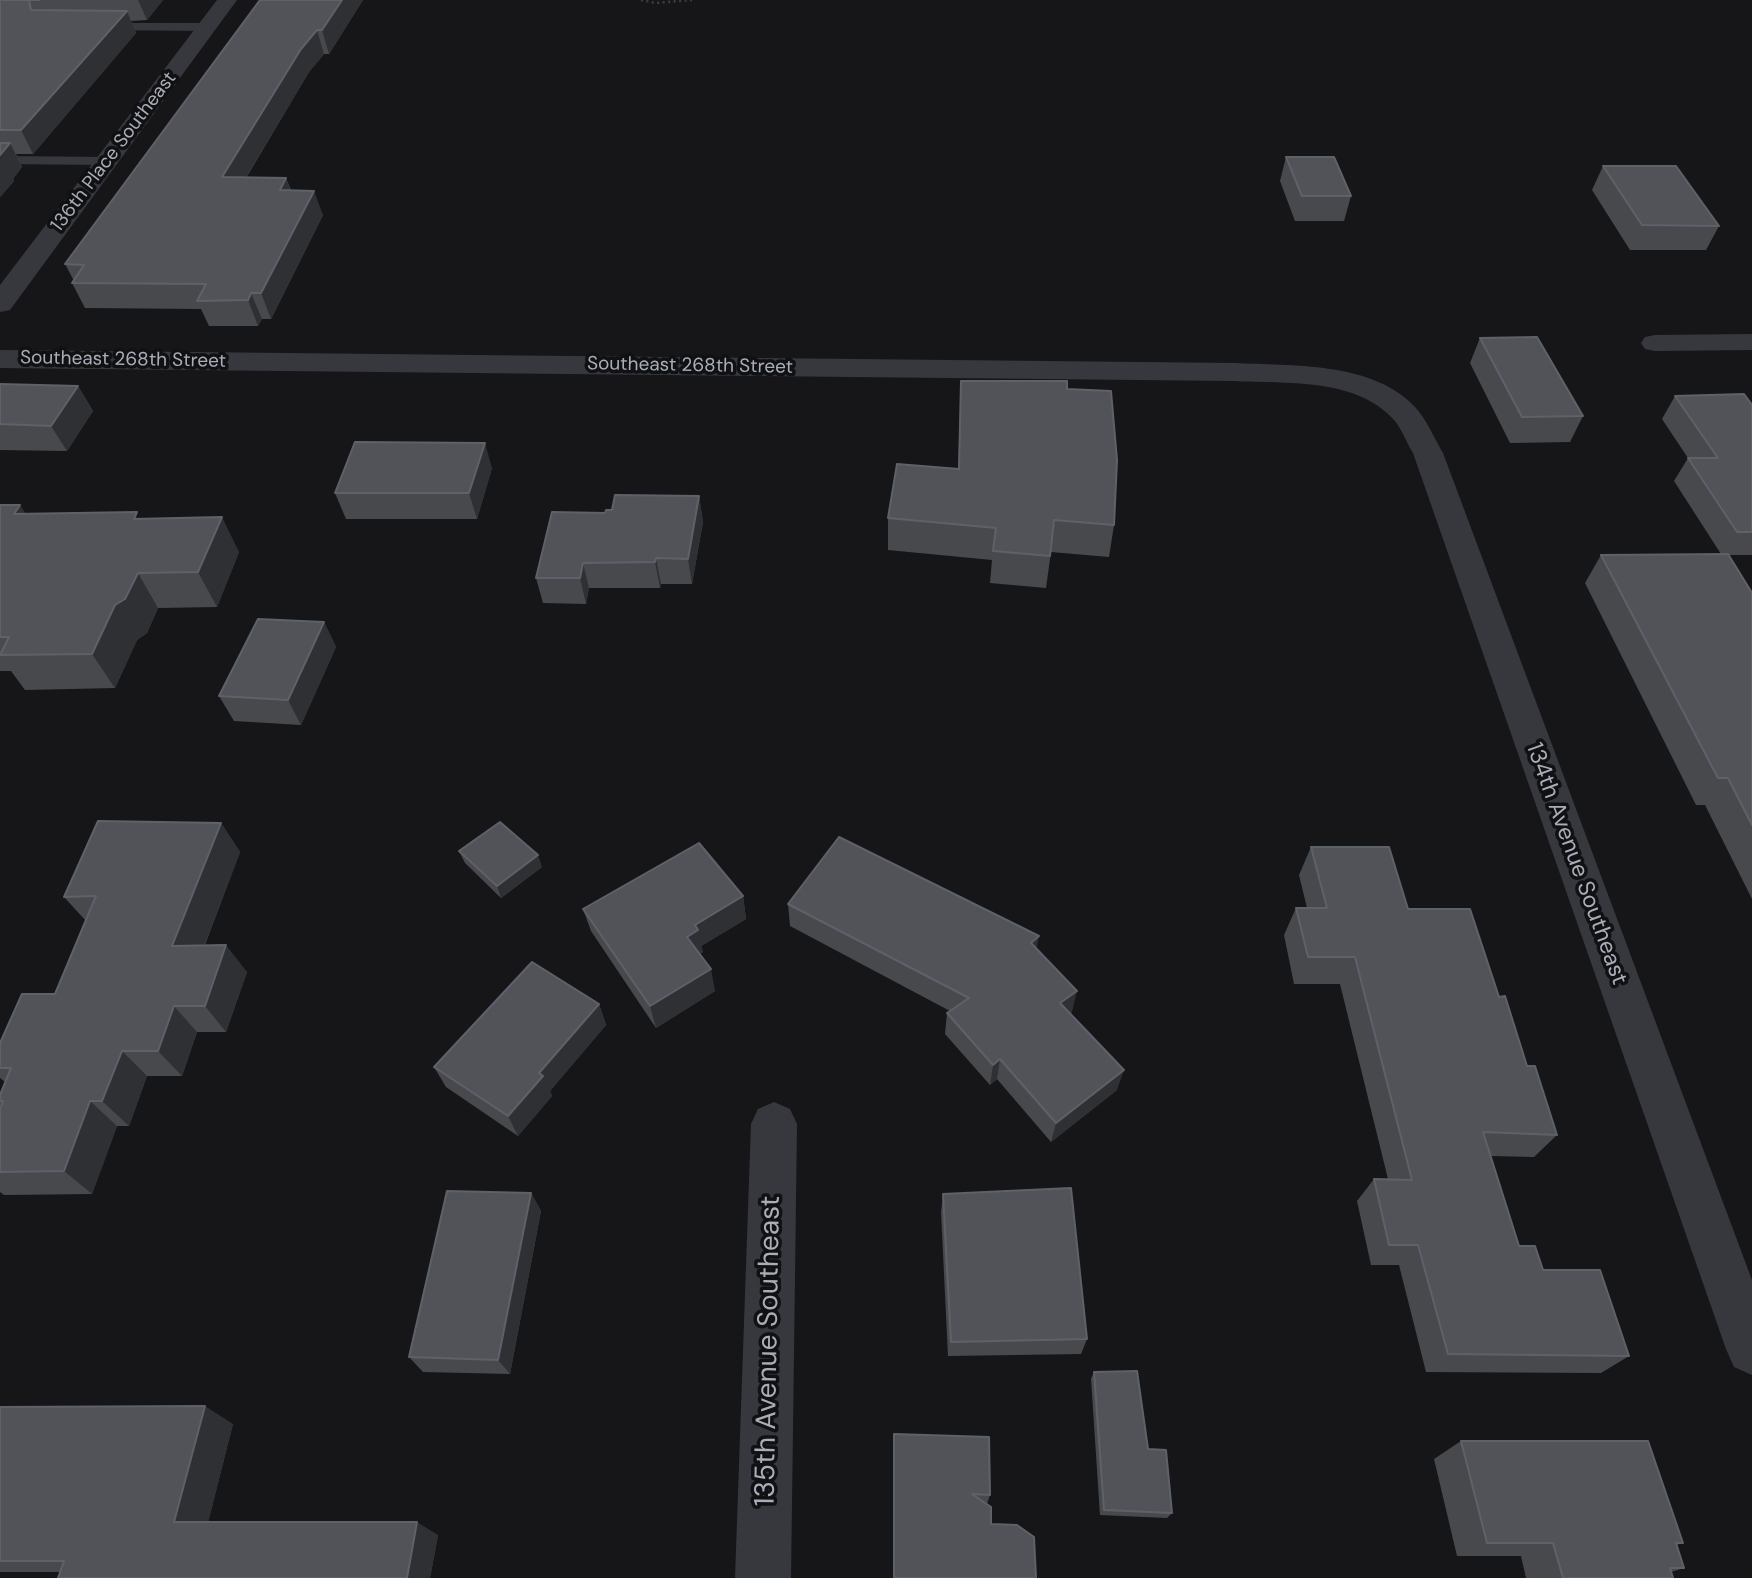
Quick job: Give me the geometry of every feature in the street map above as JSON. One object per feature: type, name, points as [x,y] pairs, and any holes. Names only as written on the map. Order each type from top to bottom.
[{"type":"street","name":"136th Place Southeast","points":[[0,304],[227,0]]},
{"type":"street","points":[[1655,343],[1752,341]]},
{"type":"street","name":"Southeast 268th Street","points":[[0,359],[1234,372],[1328,379],[1377,393]]},
{"type":"street","name":"134th Avenue Southeast","points":[[1377,393],[1404,412],[1428,453],[1752,1349]]},
{"type":"street","name":"135th Avenue Southeast","points":[[763,1578],[774,1124]]},
{"type":"lane","points":[[85,27],[207,27]]},
{"type":"lane","points":[[0,160],[107,161]]},
{"type":"path","points":[[641,0],[655,3],[692,0]]},
{"type":"building","points":[[0,0],[29,0],[31,10],[127,11],[21,130],[0,130]]},
{"type":"building","points":[[260,0],[342,0],[322,30],[317,30],[301,49],[222,177],[286,178],[280,190],[314,191],[261,293],[251,293],[248,300],[197,301],[206,284],[72,283],[84,265],[65,264]]},
{"type":"building","points":[[0,143],[10,143],[0,155]]},
{"type":"building","points":[[1286,157],[1334,157],[1351,196],[1302,196]]},
{"type":"building","points":[[1603,166],[1676,166],[1719,226],[1642,225]]},
{"type":"building","points":[[1537,337],[1583,416],[1522,417],[1480,338]]},
{"type":"building","points":[[961,381],[1067,381],[1067,389],[1111,391],[1117,460],[1114,525],[1054,520],[1050,556],[993,551],[996,528],[888,518],[897,464],[959,469]]},
{"type":"building","points":[[0,384],[78,386],[51,426],[0,424]]},
{"type":"building","points":[[1744,394],[1752,405],[1752,532],[1737,532],[1688,458],[1718,458],[1675,396]]},
{"type":"building","points":[[355,442],[485,443],[469,493],[335,493]]},
{"type":"building","points":[[615,495],[699,496],[688,559],[656,558],[655,562],[583,563],[580,578],[536,578],[552,512],[605,513],[606,510],[612,510]]},
{"type":"building","points":[[0,505],[20,505],[14,514],[137,512],[134,519],[222,517],[198,572],[138,573],[125,599],[115,605],[92,654],[0,655],[9,637],[0,637]]},
{"type":"building","points":[[1728,554],[1752,593],[1752,825],[1728,778],[1718,778],[1601,555]]},
{"type":"building","points":[[258,619],[324,622],[288,700],[219,696]]},
{"type":"building","points":[[98,821],[221,823],[172,946],[226,945],[205,1006],[174,1006],[158,1051],[122,1051],[102,1101],[90,1101],[64,1171],[0,1172],[0,1108],[3,1101],[0,1101],[0,1095],[11,1068],[0,1068],[0,1043],[22,994],[55,994],[96,896],[64,897]]},
{"type":"building","points":[[500,822],[538,855],[497,886],[459,851]]},
{"type":"building","points":[[839,837],[1039,936],[1031,943],[1077,991],[1060,1003],[1124,1070],[1056,1123],[1000,1059],[993,1065],[947,1013],[969,998],[788,904]]},
{"type":"building","points":[[699,843],[743,896],[695,925],[698,930],[687,937],[711,969],[650,1006],[583,909]]},
{"type":"building","points":[[1311,847],[1389,847],[1408,909],[1470,909],[1499,997],[1505,996],[1527,1066],[1535,1066],[1557,1135],[1483,1132],[1519,1246],[1535,1246],[1543,1270],[1600,1270],[1629,1356],[1448,1354],[1418,1245],[1389,1245],[1374,1179],[1412,1180],[1355,957],[1308,957],[1296,908],[1327,908]]},
{"type":"building","points":[[532,962],[599,1004],[539,1073],[543,1076],[508,1116],[434,1067]]},
{"type":"building","points":[[1071,1188],[1087,1339],[951,1342],[943,1194]]},
{"type":"building","points":[[447,1191],[531,1193],[498,1360],[409,1357]]},
{"type":"building","points":[[1137,1371],[1148,1449],[1166,1450],[1172,1513],[1104,1510],[1094,1372]]},
{"type":"building","points":[[205,1406],[174,1522],[417,1522],[407,1578],[58,1578],[64,1561],[0,1561],[0,1407]]},
{"type":"building","points":[[894,1434],[989,1437],[990,1495],[972,1494],[991,1507],[991,1524],[1017,1525],[1034,1537],[1036,1578],[894,1578]]},
{"type":"building","points":[[1461,1441],[1648,1441],[1683,1543],[1676,1543],[1684,1568],[1670,1568],[1673,1578],[1563,1578],[1553,1543],[1487,1543]]}]
